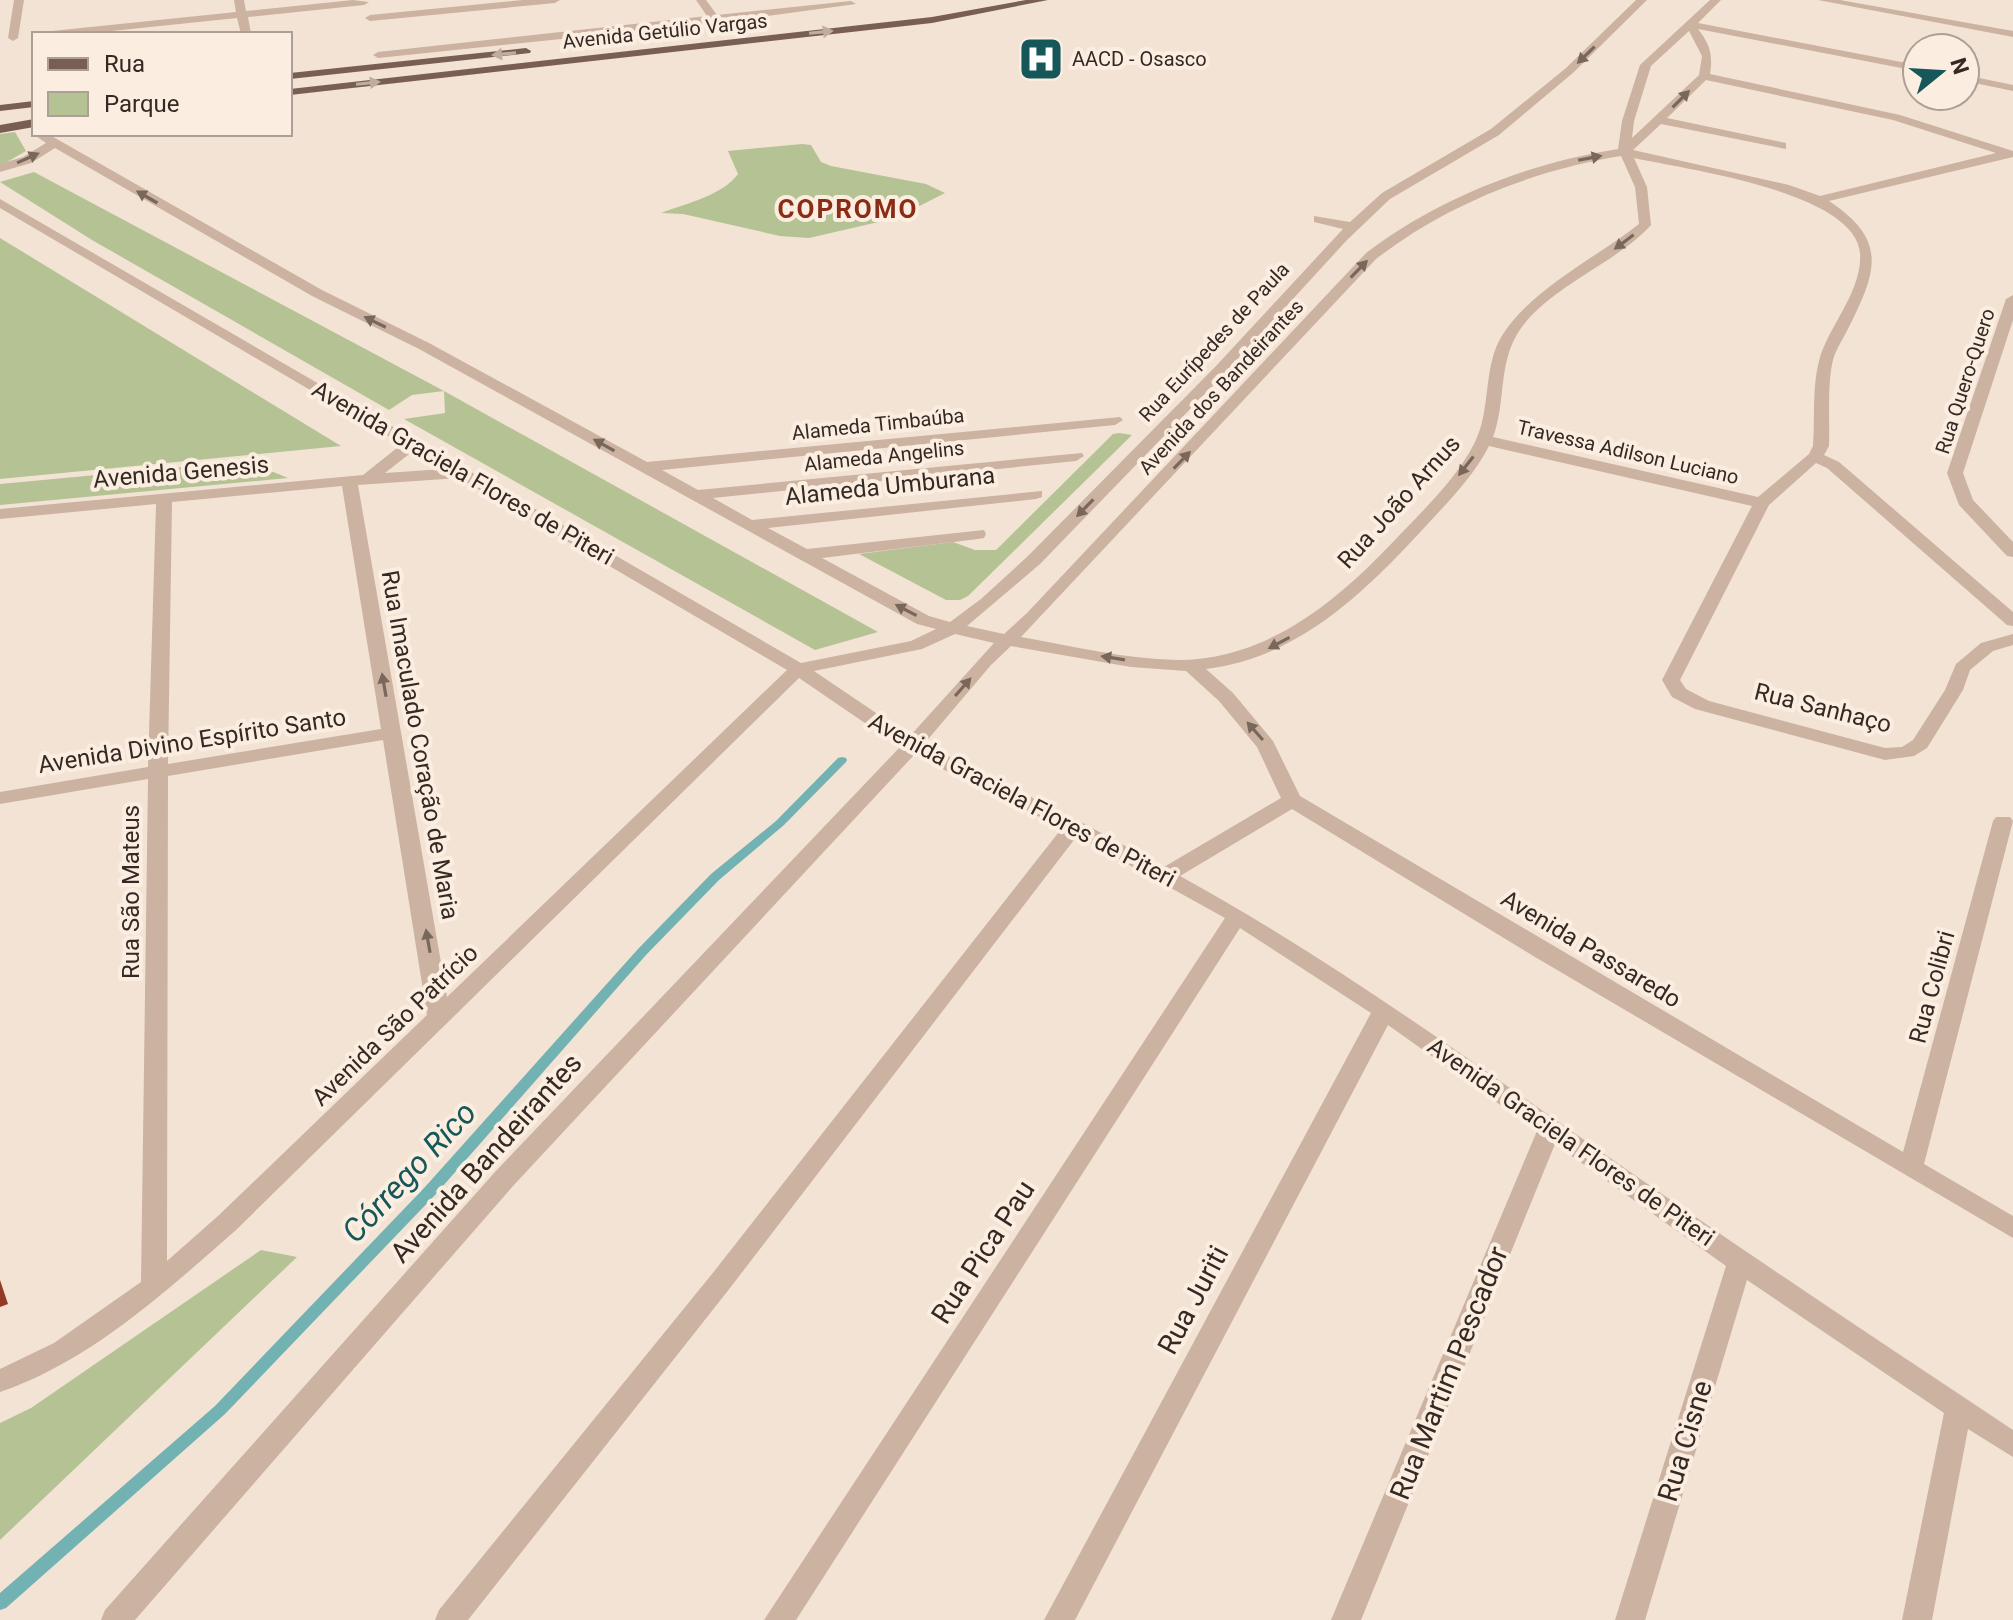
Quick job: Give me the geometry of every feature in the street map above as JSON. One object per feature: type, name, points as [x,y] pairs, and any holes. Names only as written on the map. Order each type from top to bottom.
[{"type":"main road","points":[[943,5],[971,0]]},
{"type":"main road","name":"Avenida Getúlio Vargas","points":[[292,92],[932,20],[1043,0]]},
{"type":"main road","name":"Avenida Getúlio Vargas","points":[[292,75],[376,42],[863,16],[918,8]]},
{"type":"main road","points":[[0,108],[32,104]]},
{"type":"main road","points":[[0,115],[32,128]]},
{"type":"main road","points":[[0,129],[32,128]]},
{"type":"street","points":[[0,39],[19,37],[19,0]]},
{"type":"street","points":[[239,0],[245,32]]},
{"type":"street","points":[[72,32],[364,1],[376,42],[476,4],[555,0]]},
{"type":"street","points":[[701,0],[715,20]]},
{"type":"street","name":"Rua Eurípedes de Paula","points":[[798,669],[916,645],[952,629],[987,603],[1034,560],[1221,369],[1353,227],[1406,182],[1495,132],[1570,70],[1642,0]]},
{"type":"street","points":[[1624,152],[1628,121],[1646,65],[1716,0]]},
{"type":"street","points":[[1823,0],[2013,34]]},
{"type":"street","points":[[850,2],[863,16]]},
{"type":"street","name":"Avenida Getúlio Vargas","points":[[376,42],[715,20],[850,2]]},
{"type":"street","points":[[1689,24],[1901,65]]},
{"type":"street","points":[[1624,152],[1704,76],[1707,56],[1702,41],[1689,24]]},
{"type":"street","points":[[1704,76],[1896,117],[2011,154]]},
{"type":"street","points":[[1981,81],[2013,88]]},
{"type":"street","points":[[1660,120],[1782,146]]},
{"type":"street","points":[[43,136],[328,299],[424,346],[923,620],[1007,640]]},
{"type":"street","points":[[0,168],[27,160],[53,144]]},
{"type":"street","points":[[1624,152],[1789,189],[1819,200],[1851,225],[1863,240],[1867,255],[1856,299],[1826,360],[1821,446],[1815,457],[1787,478],[1762,503]]},
{"type":"street","name":"Rua João Arnus","points":[[1007,640],[1144,663],[1191,665],[1231,660],[1266,650],[1310,626],[1380,566],[1431,510],[1485,440],[1497,391],[1503,347],[1509,334],[1542,302],[1645,225],[1646,205],[1641,182],[1624,152]]},
{"type":"street","name":"Avenida dos Bandeirantes","points":[[912,746],[1007,640],[1385,243],[1433,214],[1518,179],[1579,159],[1624,152]]},
{"type":"street","points":[[1819,200],[2011,154]]},
{"type":"street","name":"Avenida Graciela Flores de Piteri","points":[[0,203],[798,669],[912,746],[1074,826],[1237,916],[1384,1011],[1740,1262],[2013,1445]]},
{"type":"street","points":[[1319,219],[1353,227]]},
{"type":"street","name":"Rua Quero-Quero","points":[[2013,299],[1955,473],[1965,502],[2013,552]]},
{"type":"street","name":"Alameda Timbaúba","points":[[646,467],[1115,420]]},
{"type":"street","name":"Travessa Adilson Luciano","points":[[1485,440],[1762,503]]},
{"type":"street","points":[[358,479],[412,444]]},
{"type":"street","name":"Alameda Angelins","points":[[696,495],[1076,456]]},
{"type":"street","points":[[1815,457],[1833,465],[2013,621]]},
{"type":"street","name":"Avenida Genesis","points":[[0,514],[358,479],[462,473]]},
{"type":"street","name":"Rua Imaculado Coração de Maria","points":[[358,479],[392,733],[439,1018]]},
{"type":"street","name":"Alameda Umburana","points":[[749,525],[1036,494]]},
{"type":"street","name":"Rua São Mateus","points":[[154,1287],[158,772],[164,498]]},
{"type":"street","name":"Rua Sanhaço","points":[[1762,503],[1671,680],[1679,693],[1702,705],[1885,754],[1907,752],[1920,744],[1954,690],[1962,668],[1987,647],[2013,639]]},
{"type":"street","points":[[802,555],[978,534]]},
{"type":"street","points":[[1164,876],[1292,800],[1266,745],[1226,697],[1191,665]]},
{"type":"street","name":"Avenida São Patrício","points":[[0,1381],[63,1351],[154,1287],[227,1223],[798,669]]},
{"type":"street","name":"Avenida Divino Espírito Santo","points":[[0,798],[392,733]]},
{"type":"street","name":"Avenida Bandeirantes","points":[[116,1620],[504,1179],[912,746]]},
{"type":"street","name":"Avenida Passaredo","points":[[1292,800],[1543,952],[2013,1228]]},
{"type":"street","name":"Rua Colibri","points":[[1911,1167],[2003,821]]},
{"type":"street","points":[[450,1620],[721,1281],[1074,826]]},
{"type":"street","name":"Rua Pica Pau","points":[[779,1620],[1237,916]]},
{"type":"street","name":"Rua Juriti","points":[[1059,1620],[1384,1011]]},
{"type":"street","name":"Rua Martim Pescador","points":[[1346,1620],[1551,1126]]},
{"type":"street","name":"Rua Cisne","points":[[1630,1620],[1740,1262]]},
{"type":"street","points":[[1917,1620],[1958,1410]]},
{"type":"green space","points":[[15,132],[26,151],[0,166],[0,134]]},
{"type":"green space","points":[[811,145],[821,162],[831,166],[926,184],[945,193],[896,218],[809,238],[780,236],[683,214],[661,213],[703,198],[731,181],[738,174],[728,151]]},
{"type":"green space","points":[[34,172],[444,391],[412,395],[389,410],[92,240],[0,182]]},
{"type":"green space","points":[[0,238],[341,446],[0,479]]},
{"type":"green space","points":[[444,391],[878,632],[815,650],[404,419],[445,413]]},
{"type":"green space","points":[[1113,434],[1132,435],[968,596],[960,600],[946,600],[859,554],[953,542],[975,550],[996,550]]},
{"type":"green space","points":[[246,461],[288,478],[0,505],[0,484]]},
{"type":"green space","points":[[261,1250],[297,1257],[0,1540],[0,1423],[31,1408]]},
{"type":"waterway","name":"Córrego Rico","points":[[0,1603],[220,1410],[430,1191],[642,952],[715,877],[780,823],[842,760]]},
{"type":"place","name":"AACD - Osasco","points":[[1041,59]]},
{"type":"district","name":"COPROMO","points":[[848,209]]}]
